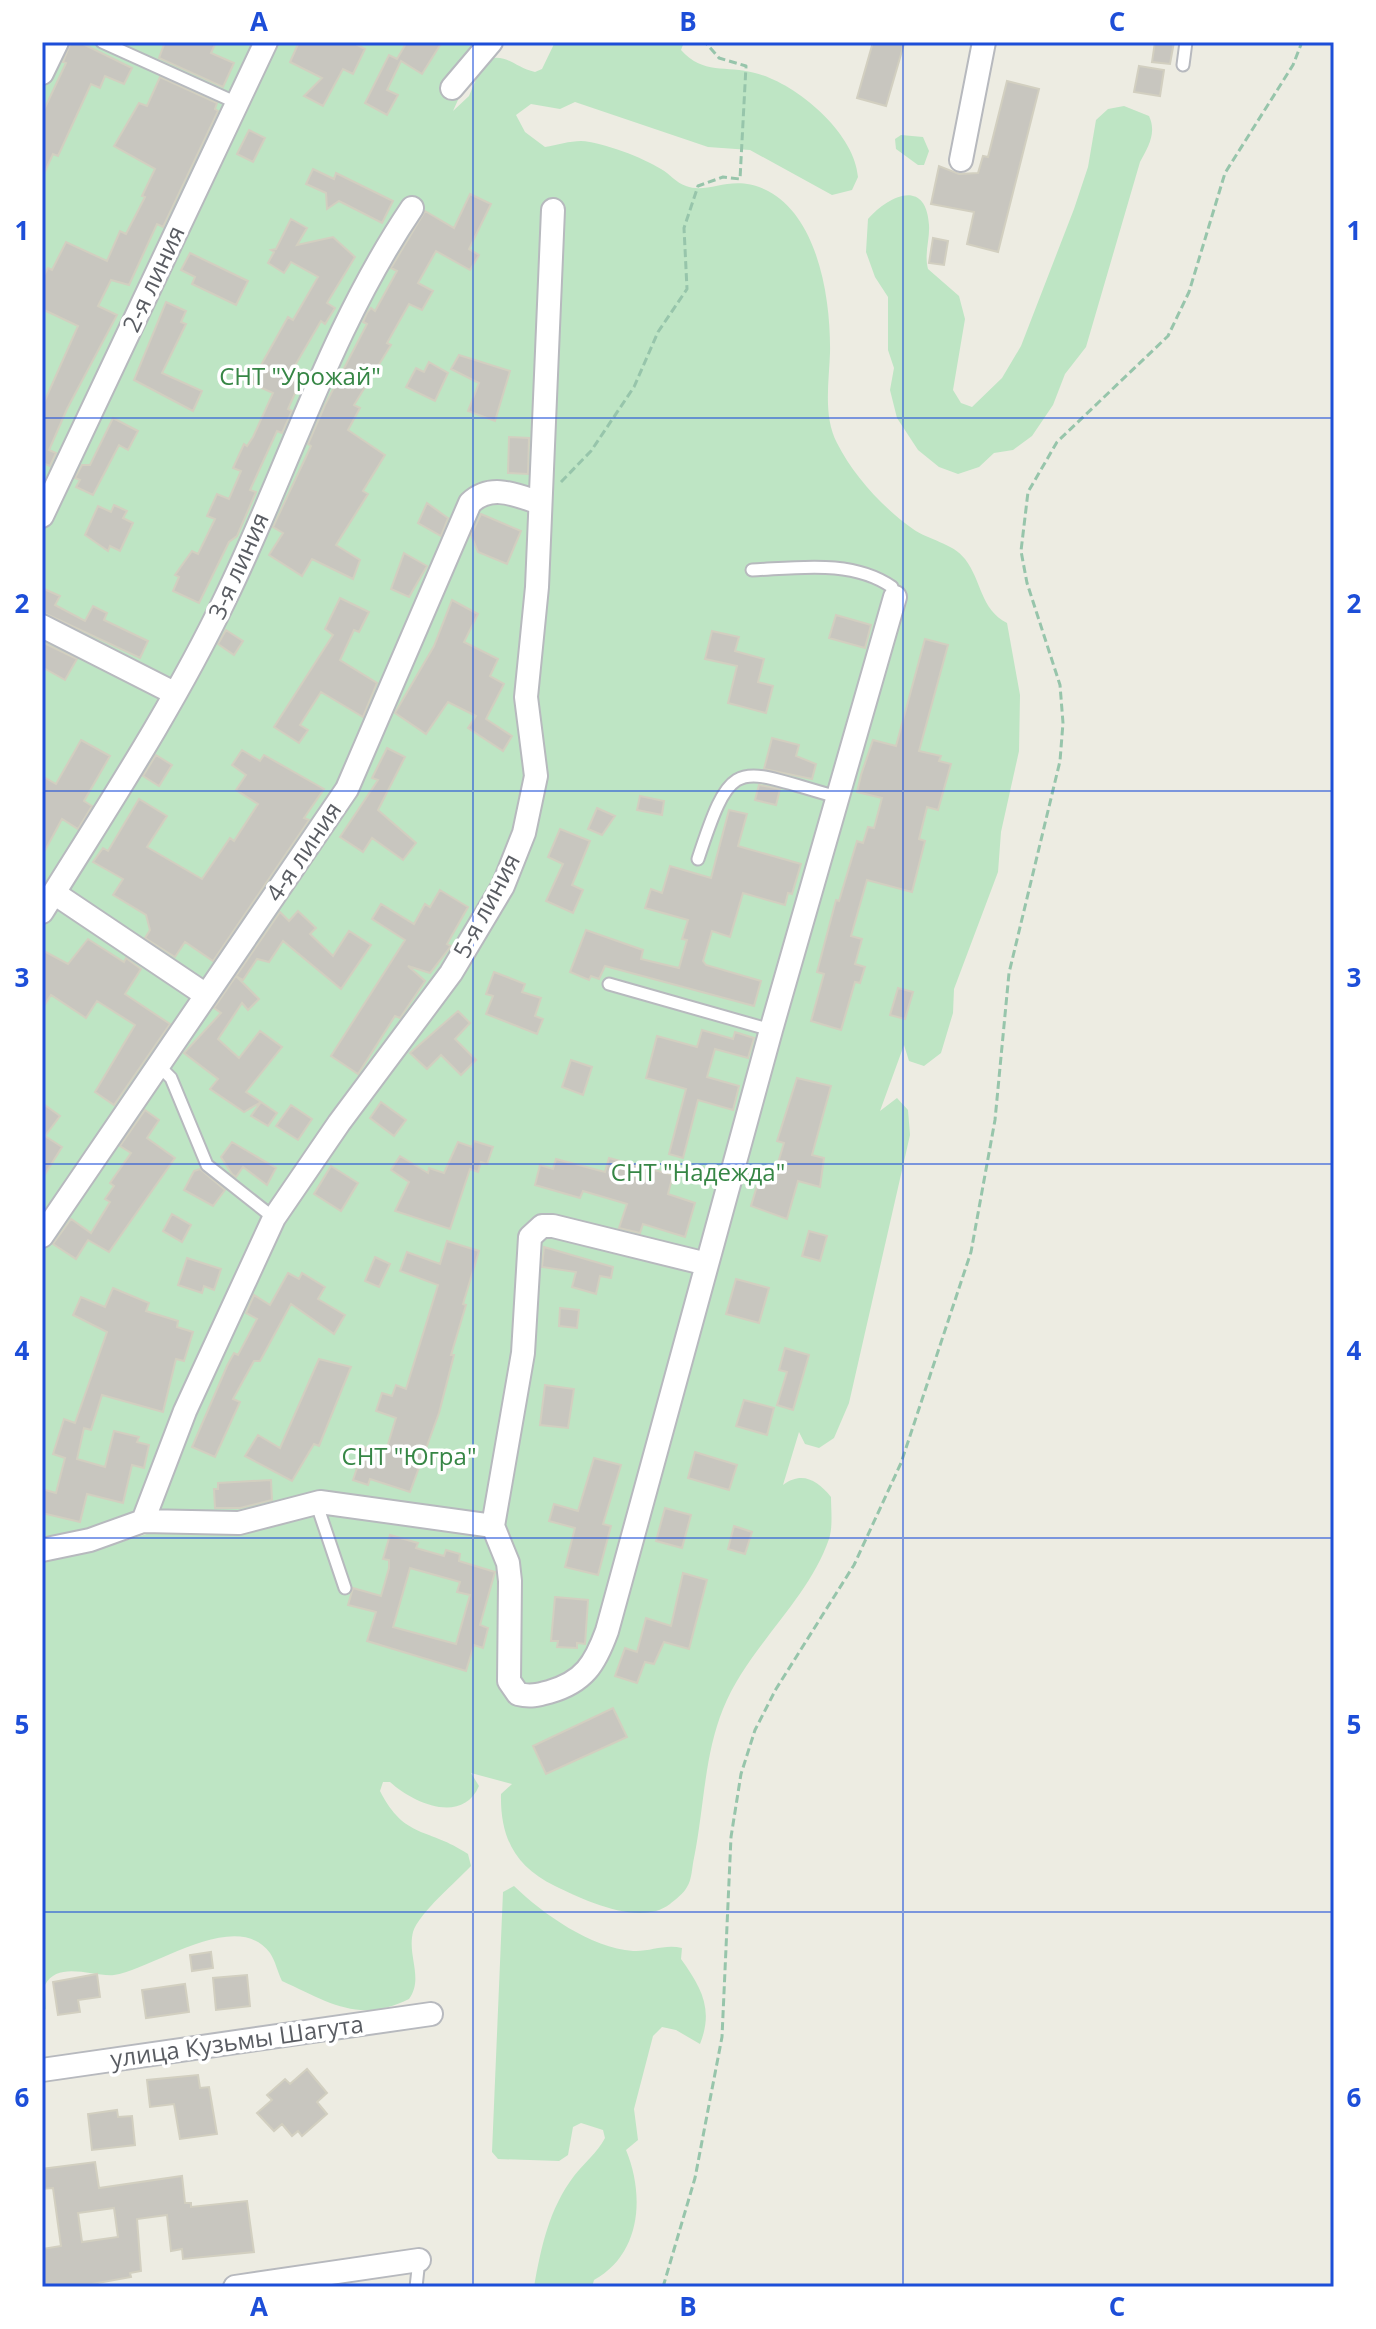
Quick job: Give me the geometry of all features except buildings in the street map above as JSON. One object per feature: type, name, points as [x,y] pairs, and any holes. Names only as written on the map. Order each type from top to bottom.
[{"type":"street","points":[[42,73],[57,42]]},
{"type":"street","name":"2-я линия","points":[[42,516],[266,42]]},
{"type":"street","points":[[452,88],[491,42]]},
{"type":"street","points":[[961,160],[984,42]]},
{"type":"street","name":"3-я линия","points":[[48,902],[174,693],[227,596],[340,332],[412,208]]},
{"type":"street","name":"5-я линия","points":[[143,1521],[191,1397],[274,1218],[339,1123],[451,973],[490,910],[513,865],[531,810],[536,776],[526,697],[540,503],[553,210]]},
{"type":"street","name":"4-я линия","points":[[42,1236],[354,776],[470,503],[487,492],[498,491],[540,503]]},
{"type":"street","points":[[707,1264],[553,1226],[536,1230],[529,1247],[523,1353],[514,1416],[493,1526],[508,1563],[509,1681],[518,1694],[535,1696],[572,1683],[591,1668],[611,1619],[771,1030],[895,597]]},
{"type":"street","points":[[42,626],[174,693]]},
{"type":"street","points":[[48,902],[206,995]]},
{"type":"street","points":[[42,1550],[90,1540],[143,1521],[239,1523],[316,1502],[349,1503],[493,1526]]},
{"type":"street","name":"улица Кузьмы Шагута","points":[[42,2070],[431,2014]]},
{"type":"street","points":[[235,2287],[419,2260]]},
{"type":"lane","points":[[102,42],[237,103]]},
{"type":"lane","points":[[1183,65],[1186,42]]},
{"type":"lane","points":[[752,570],[838,568],[879,579],[892,587],[895,597]]},
{"type":"lane","points":[[698,859],[723,790],[739,777],[760,776],[837,797]]},
{"type":"lane","points":[[609,984],[771,1030]]},
{"type":"lane","points":[[159,1066],[175,1086],[207,1165],[274,1218]]},
{"type":"lane","points":[[316,1502],[345,1588]]},
{"type":"lane","points":[[416,2287],[419,2260]]},
{"type":"path","points":[[540,503],[591,451],[634,387],[658,332],[687,289],[684,228],[698,186],[723,177],[740,179],[746,66],[719,58],[705,42]]},
{"type":"path","points":[[663,2287],[695,2178],[722,2037],[731,1837],[741,1774],[762,1717],[854,1565],[901,1463],[971,1252],[995,1120],[1009,973],[1060,761],[1063,723],[1060,685],[1027,583],[1021,551],[1028,492],[1057,442],[1168,336],[1189,292],[1225,173],[1293,65],[1302,42]]},
{"type":"green space","points":[[42,42],[484,42],[453,111],[469,96],[484,60],[504,59],[535,72],[542,69],[555,42],[684,42],[681,50],[698,63],[755,73],[788,87],[821,112],[846,144],[858,177],[852,190],[832,195],[750,150],[708,147],[575,102],[560,109],[531,104],[516,115],[525,132],[545,147],[577,141],[590,142],[644,160],[686,186],[704,188],[743,183],[755,186],[768,191],[785,204],[799,220],[810,240],[824,286],[830,332],[828,410],[837,443],[860,479],[891,511],[919,533],[954,549],[971,567],[991,610],[1007,623],[1020,695],[1019,751],[1001,832],[998,872],[954,989],[953,1013],[941,1053],[924,1066],[909,1061],[904,1045],[880,1111],[897,1098],[908,1110],[910,1135],[849,1403],[834,1438],[819,1448],[805,1444],[799,1432],[783,1485],[797,1479],[809,1479],[831,1497],[829,1539],[807,1583],[747,1665],[723,1709],[708,1764],[689,1884],[670,1904],[658,1910],[628,1912],[596,1904],[541,1878],[520,1860],[507,1837],[501,1810],[501,1794],[512,1784],[471,1773],[479,1786],[471,1798],[461,1805],[449,1807],[424,1803],[390,1782],[383,1782],[380,1791],[399,1818],[418,1831],[468,1854],[471,1866],[430,1907],[413,1932],[415,1983],[409,1999],[375,2010],[359,2010],[329,2003],[282,1981],[270,1953],[255,1941],[237,1936],[216,1938],[114,1975],[76,1971],[58,1973],[45,1985],[46,2009],[42,2012],[42,1560],[92,1551],[153,1532],[42,1536]]},
{"type":"green space","points":[[1124,106],[1149,116],[1152,134],[1140,162],[1086,347],[1065,374],[1053,405],[1032,436],[1013,450],[994,453],[979,467],[958,474],[939,467],[918,450],[897,418],[890,390],[894,368],[888,350],[888,297],[875,277],[866,252],[868,219],[886,203],[905,195],[921,201],[926,210],[929,225],[928,269],[959,296],[965,319],[953,390],[961,403],[972,407],[1002,378],[1021,346],[1088,167],[1096,120],[1108,109]]},
{"type":"green space","points":[[901,135],[923,137],[929,151],[924,165],[918,165],[896,149],[895,139]]},
{"type":"green space","points":[[514,1886],[553,1918],[601,1944],[633,1951],[682,1948],[681,1959],[699,1989],[705,2009],[706,2020],[700,2044],[676,2030],[662,2027],[653,2036],[634,2109],[638,2140],[626,2150],[636,2186],[635,2222],[622,2255],[610,2269],[594,2280],[592,2287],[534,2287],[552,2215],[565,2189],[605,2138],[603,2130],[581,2123],[573,2127],[568,2155],[559,2161],[498,2159],[492,2152],[503,1892]]},
{"type":"park label","name":"СНТ \"Урожай\"","points":[[300,377]]},
{"type":"park label","name":"СНТ \"Надежда\"","points":[[698,1173]]},
{"type":"park label","name":"СНТ \"Югра\"","points":[[409,1457]]}]
